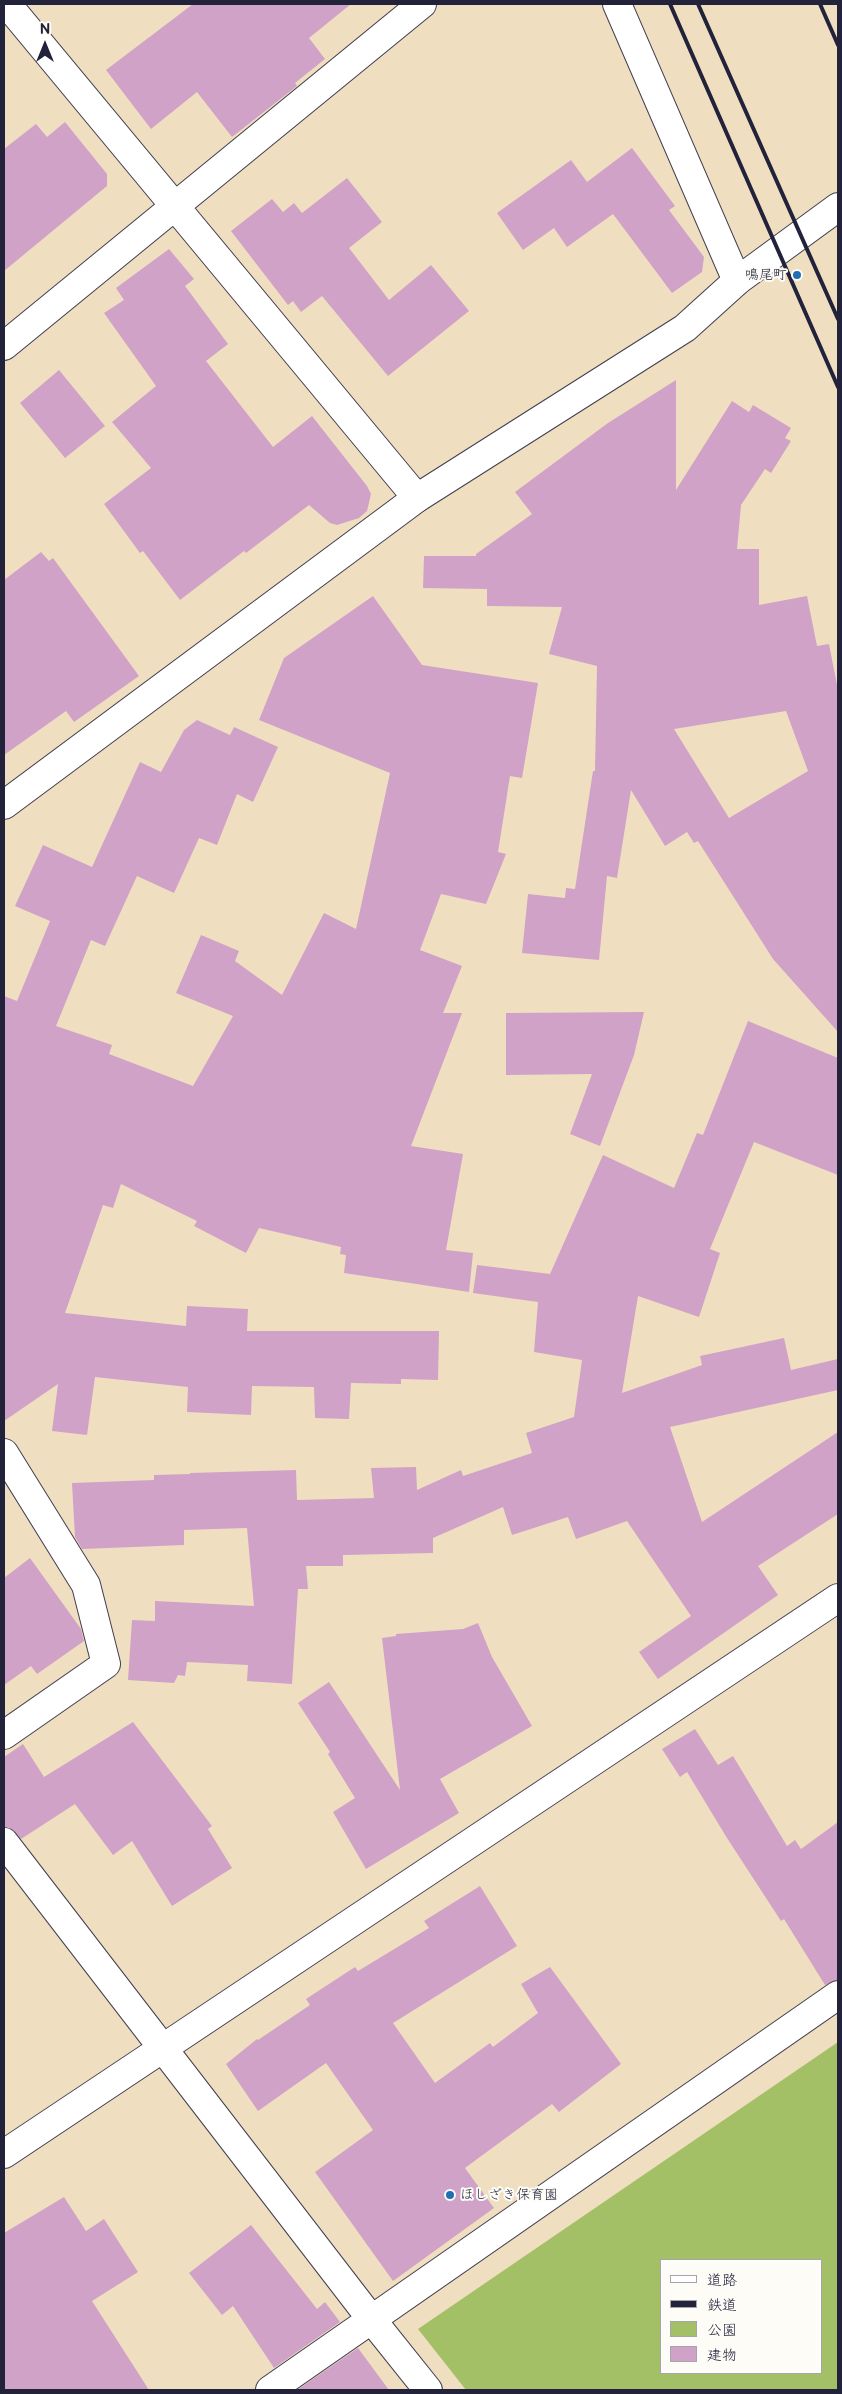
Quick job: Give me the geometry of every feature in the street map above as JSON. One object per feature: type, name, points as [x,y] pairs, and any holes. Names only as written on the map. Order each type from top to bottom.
[{"type":"street","points":[[7,4],[418,498]]},
{"type":"street","points":[[4,346],[422,4]]},
{"type":"street","points":[[617,4],[737,281]]},
{"type":"street","points":[[4,805],[418,498],[684,328],[737,281],[838,207]]},
{"type":"street","points":[[4,1453],[86,1585],[106,1664],[4,1735]]},
{"type":"street","points":[[4,2154],[838,1598]]},
{"type":"street","points":[[4,1842],[428,2390]]},
{"type":"street","points":[[270,2390],[838,1996]]},
{"type":"green space","points":[[838,2042],[838,2390],[466,2390],[418,2329]]},
{"type":"building","points":[[193,4],[351,4],[309,38],[325,59],[295,83],[297,86],[232,137],[197,92],[151,129],[106,70]]},
{"type":"building","points":[[65,122],[107,174],[107,186],[4,271],[4,149],[36,124],[47,137]]},
{"type":"building","points":[[632,148],[675,206],[669,210],[704,257],[702,272],[672,293],[613,214],[567,247],[554,228],[523,250],[497,213],[571,160],[587,182]]},
{"type":"building","points":[[347,178],[382,222],[349,248],[389,300],[431,265],[469,311],[388,376],[322,296],[301,312],[293,301],[288,305],[231,231],[272,199],[283,212],[294,203],[302,213]]},
{"type":"building","points":[[169,249],[194,279],[185,286],[228,344],[206,361],[273,447],[312,416],[367,486],[371,494],[367,511],[359,518],[337,525],[330,523],[309,505],[246,553],[244,551],[180,600],[143,551],[140,553],[104,504],[151,468],[112,422],[156,386],[104,313],[124,300],[116,288]]},
{"type":"building","points":[[59,370],[105,426],[65,458],[20,403]]},
{"type":"building","points":[[676,380],[676,490],[732,401],[749,412],[753,405],[791,428],[785,438],[791,441],[771,473],[765,469],[741,505],[737,549],[759,549],[759,605],[807,596],[817,646],[829,644],[838,690],[838,1032],[773,959],[698,841],[694,843],[687,832],[665,846],[631,790],[617,878],[607,876],[599,960],[522,953],[528,894],[565,898],[566,888],[575,889],[593,771],[595,771],[597,666],[549,654],[562,607],[487,606],[487,589],[423,588],[424,556],[476,556],[476,554],[532,514],[515,492],[608,423]],"holes":[[[786,711],[808,771],[729,818],[674,729]]]},
{"type":"building","points":[[41,552],[49,561],[53,558],[139,676],[74,722],[66,711],[4,755],[4,580]]},
{"type":"building","points":[[373,596],[422,665],[538,683],[522,778],[510,776],[498,852],[506,854],[486,904],[441,894],[420,950],[462,966],[443,1013],[462,1013],[411,1146],[463,1154],[446,1250],[473,1253],[469,1292],[344,1273],[346,1255],[340,1254],[341,1247],[259,1228],[246,1253],[194,1226],[197,1221],[121,1184],[113,1208],[103,1205],[65,1313],[186,1326],[187,1306],[248,1309],[247,1331],[439,1331],[438,1380],[401,1379],[401,1384],[351,1383],[349,1419],[315,1418],[314,1387],[252,1386],[251,1415],[187,1412],[188,1387],[95,1377],[87,1435],[52,1431],[58,1384],[4,1421],[4,996],[17,1001],[50,921],[15,906],[43,845],[92,867],[140,762],[161,772],[184,730],[197,720],[230,735],[234,727],[278,747],[253,802],[237,794],[217,845],[199,838],[174,893],[137,876],[105,946],[91,940],[56,1026],[112,1045],[109,1054],[193,1086],[233,1016],[176,993],[201,935],[239,951],[235,961],[282,995],[324,913],[356,929],[390,773],[259,720],[284,658]]},
{"type":"building","points":[[644,1012],[634,1055],[600,1146],[570,1134],[592,1074],[506,1075],[506,1013]]},
{"type":"building","points":[[748,1021],[838,1058],[838,1175],[754,1142],[710,1249],[720,1253],[699,1317],[638,1296],[622,1393],[702,1365],[700,1356],[784,1338],[791,1370],[838,1359],[838,1390],[670,1427],[702,1522],[838,1432],[838,1514],[758,1566],[778,1595],[658,1679],[639,1652],[691,1616],[627,1521],[576,1539],[568,1517],[512,1535],[503,1507],[433,1538],[433,1553],[343,1555],[343,1566],[306,1566],[308,1589],[298,1589],[292,1684],[247,1681],[248,1665],[187,1662],[185,1676],[178,1675],[174,1683],[128,1680],[132,1620],[155,1621],[155,1601],[254,1606],[247,1528],[184,1530],[184,1545],[82,1549],[75,1537],[72,1483],[154,1480],[154,1475],[296,1470],[297,1500],[374,1498],[371,1468],[416,1467],[417,1490],[461,1470],[463,1476],[532,1453],[526,1433],[574,1417],[582,1360],[534,1352],[538,1302],[473,1293],[477,1265],[550,1274],[603,1155],[674,1188],[697,1133],[703,1135]]},
{"type":"building","points":[[30,1558],[81,1629],[84,1641],[37,1674],[31,1666],[4,1685],[4,1578]]},
{"type":"building","points":[[478,1623],[492,1657],[532,1726],[440,1779],[459,1813],[366,1869],[333,1812],[355,1798],[328,1754],[330,1752],[298,1703],[329,1682],[400,1790],[382,1638],[396,1636],[396,1634],[463,1629]]},
{"type":"building","points":[[133,1722],[212,1826],[208,1829],[232,1868],[172,1906],[132,1841],[113,1855],[75,1804],[21,1839],[10,1828],[4,1827],[4,1757],[23,1744],[44,1777]]},
{"type":"building","points":[[695,1729],[718,1765],[733,1756],[787,1846],[795,1840],[801,1849],[838,1822],[838,1980],[825,1985],[784,1919],[781,1921],[727,1838],[687,1772],[680,1777],[662,1749]]},
{"type":"building","points":[[480,1886],[517,1946],[393,2023],[435,2083],[490,2043],[493,2047],[538,2013],[521,1984],[550,1967],[621,2064],[559,2112],[552,2104],[465,2168],[494,2208],[393,2281],[315,2172],[373,2130],[326,2063],[258,2111],[226,2064],[257,2039],[310,2005],[306,1999],[355,1967],[358,1971],[429,1928],[424,1921]]},
{"type":"building","points":[[64,2197],[86,2231],[104,2219],[138,2272],[92,2301],[149,2390],[4,2390],[4,2233]]},
{"type":"building","points":[[251,2225],[317,2309],[325,2302],[340,2322],[274,2368],[233,2306],[222,2315],[189,2273]]},
{"type":"building","points":[[358,2348],[389,2390],[297,2390]]},
{"type":"railway","points":[[670,4],[838,387]]},
{"type":"railway","points":[[698,4],[838,319]]},
{"type":"railway","points":[[820,4],[838,45]]},
{"type":"place","name":"鳴尾町","points":[[797,275]]},
{"type":"place","name":"ほしざき保育園","points":[[450,2195]]}]
